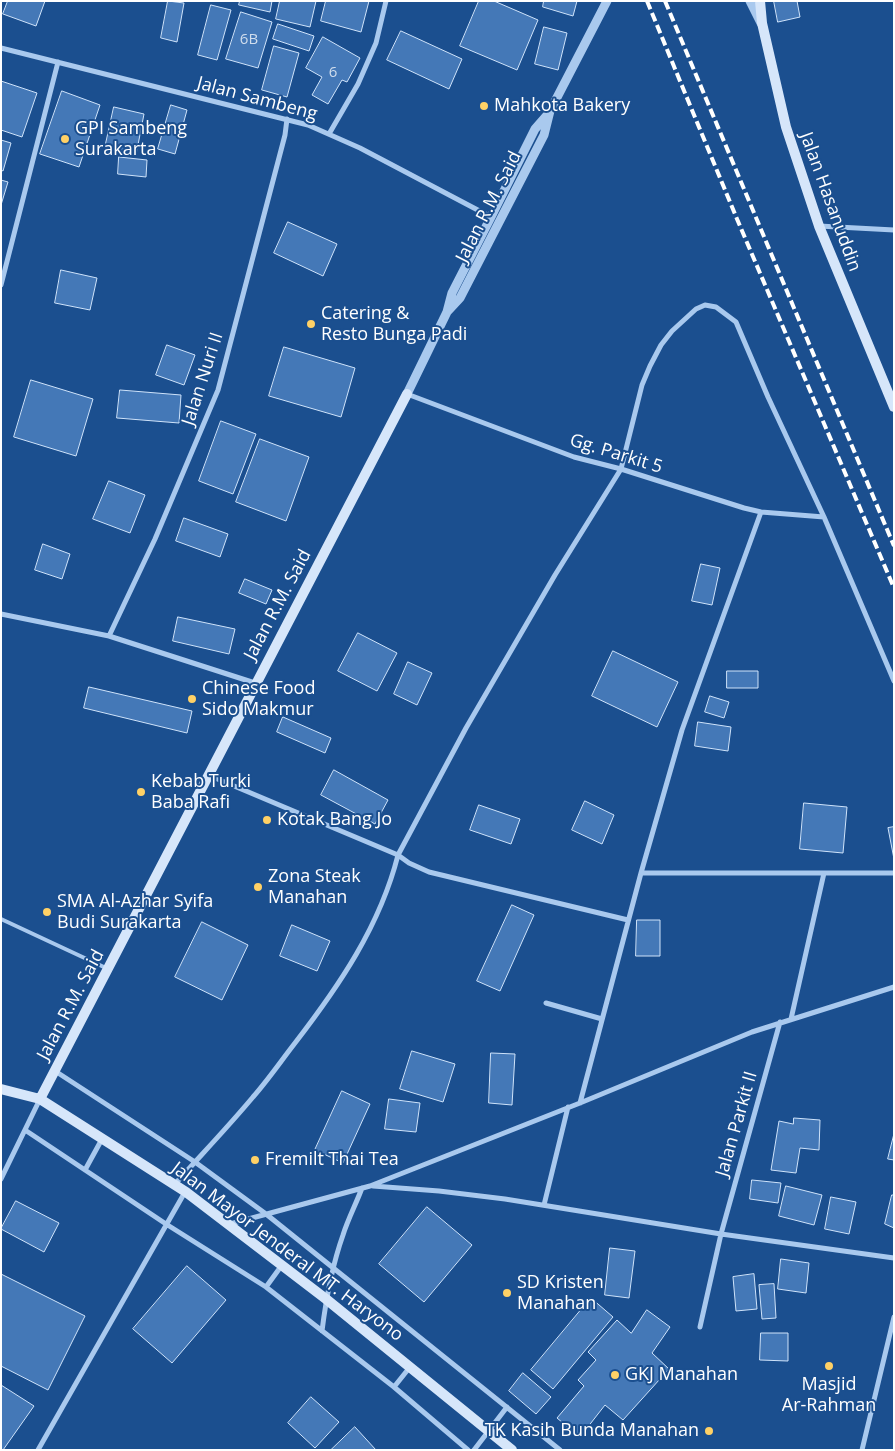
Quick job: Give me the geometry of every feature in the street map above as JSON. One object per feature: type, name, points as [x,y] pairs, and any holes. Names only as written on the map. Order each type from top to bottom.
[{"type":"main road","name":"Jalan Hasanuddin","points":[[760,1],[762,23],[786,127],[819,226],[894,407]]},
{"type":"main road","name":"Jalan R.M. Said","points":[[40,1099],[407,394]]},
{"type":"main road","name":"Jalan Mayor Jenderal MT. Haryono","points":[[1,1089],[40,1099],[175,1184],[230,1224],[326,1299],[512,1450]]},
{"type":"street","points":[[329,134],[358,84],[376,43],[386,1]]},
{"type":"street","name":"Jalan R.M. Said","points":[[407,394],[446,312],[452,293],[490,217],[535,129],[550,111],[607,1]]},
{"type":"street","points":[[750,1],[762,23]]},
{"type":"street","name":"Jalan Sambeng","points":[[1,48],[287,119],[329,134],[360,148],[490,217]]},
{"type":"street","points":[[1,285],[58,62]]},
{"type":"street","name":"Jalan R.M. Said","points":[[446,312],[460,298],[544,135],[550,111]]},
{"type":"street","name":"Jalan Nuri II","points":[[109,636],[156,539],[218,390],[285,135],[287,119]]},
{"type":"street","points":[[819,226],[894,230]]},
{"type":"street","points":[[175,1184],[255,1095],[346,973],[393,877],[398,855],[471,720],[555,575],[621,469],[642,385],[661,345],[672,331],[696,309],[705,305],[716,307],[736,322],[768,397],[824,516],[894,681]]},
{"type":"street","name":"Gg. Parkit 5","points":[[407,394],[574,456],[744,508],[761,512],[824,516]]},
{"type":"street","points":[[580,1102],[640,873],[682,730],[761,512]]},
{"type":"street","points":[[1,614],[109,636],[255,683]]},
{"type":"street","points":[[208,775],[398,855],[409,863],[429,872],[628,920]]},
{"type":"street","points":[[640,873],[894,873]]},
{"type":"street","points":[[791,1018],[824,873]]},
{"type":"street","points":[[230,1224],[370,1186],[752,1032],[791,1018],[894,987]]},
{"type":"street","points":[[546,1003],[602,1019]]},
{"type":"street","name":"Jalan Parkit II","points":[[700,1327],[721,1234],[780,1022]]},
{"type":"street","points":[[54,1071],[195,1162],[266,1214],[560,1450]]},
{"type":"street","points":[[1,1179],[40,1099]]},
{"type":"street","points":[[544,1205],[568,1107]]},
{"type":"street","points":[[25,1130],[266,1288],[394,1387],[468,1450]]},
{"type":"street","points":[[85,1170],[102,1139]]},
{"type":"street","points":[[370,1186],[439,1191],[544,1205],[721,1234],[894,1258]]},
{"type":"street","points":[[322,1331],[326,1299],[333,1268],[343,1235],[362,1188]]},
{"type":"street","points":[[38,1450],[186,1192]]},
{"type":"street","points":[[266,1288],[282,1265]]},
{"type":"street","points":[[862,1450],[894,1317]]},
{"type":"street","points":[[394,1387],[410,1367]]},
{"type":"street","points":[[474,1450],[507,1408]]},
{"type":"lane","points":[[1,919],[108,969]]},
{"type":"building","points":[[8,1],[45,1],[36,26],[3,14]]},
{"type":"building","points":[[168,1],[184,3],[177,42],[161,38]]},
{"type":"building","points":[[240,1],[272,1],[270,12],[239,5]]},
{"type":"building","points":[[280,1],[316,1],[310,27],[276,19]]},
{"type":"building","points":[[326,1],[369,1],[361,32],[321,21]]},
{"type":"building","points":[[479,1],[494,1],[538,20],[517,70],[460,46]]},
{"type":"building","points":[[544,1],[577,1],[573,16],[543,7]]},
{"type":"building","points":[[774,1],[797,1],[800,17],[778,22]]},
{"type":"building","points":[[211,5],[231,10],[217,60],[198,55]]},
{"type":"building","points":[[241,12],[272,22],[258,68],[226,59]]},
{"type":"building","points":[[278,24],[314,36],[309,51],[273,39]]},
{"type":"building","points":[[544,27],[567,33],[558,70],[535,64]]},
{"type":"building","points":[[401,31],[462,59],[449,89],[387,60]]},
{"type":"building","points":[[323,37],[360,58],[347,82],[342,80],[328,104],[312,95],[322,77],[306,68]]},
{"type":"building","points":[[274,46],[299,53],[287,97],[262,90]]},
{"type":"building","points":[[1,81],[37,93],[22,137],[1,130]]},
{"type":"building","points":[[62,91],[100,105],[79,167],[40,154]]},
{"type":"building","points":[[171,105],[187,110],[175,154],[158,149]]},
{"type":"building","points":[[114,107],[144,114],[136,155],[105,148]]},
{"type":"building","points":[[1,140],[11,143],[3,171],[1,170]]},
{"type":"building","points":[[119,157],[147,160],[146,177],[118,174]]},
{"type":"building","points":[[1,180],[8,182],[1,205]]},
{"type":"building","points":[[288,222],[337,244],[323,276],[274,253]]},
{"type":"building","points":[[61,270],[97,278],[90,310],[55,303]]},
{"type":"building","points":[[167,345],[195,355],[184,385],[156,375]]},
{"type":"building","points":[[284,347],[355,368],[341,417],[269,396]]},
{"type":"building","points":[[31,380],[93,399],[76,456],[14,437]]},
{"type":"building","points":[[120,390],[181,395],[179,423],[117,418]]},
{"type":"building","points":[[221,421],[256,434],[233,494],[199,481]]},
{"type":"building","points":[[260,439],[309,457],[286,521],[236,502]]},
{"type":"building","points":[[109,481],[145,495],[130,533],[93,519]]},
{"type":"building","points":[[184,518],[228,534],[220,557],[176,541]]},
{"type":"building","points":[[43,544],[70,554],[62,579],[35,570]]},
{"type":"building","points":[[701,564],[720,568],[712,605],[692,601]]},
{"type":"building","points":[[245,579],[272,590],[266,604],[239,593]]},
{"type":"building","points":[[178,617],[235,629],[229,654],[173,641]]},
{"type":"building","points":[[358,633],[397,653],[377,691],[338,671]]},
{"type":"building","points":[[613,651],[678,682],[657,727],[592,696]]},
{"type":"building","points":[[408,662],[432,673],[417,705],[394,694]]},
{"type":"building","points":[[727,671],[758,671],[758,688],[727,688]]},
{"type":"building","points":[[89,687],[192,711],[187,733],[84,708]]},
{"type":"building","points":[[710,696],[729,702],[724,718],[705,712]]},
{"type":"building","points":[[283,717],[331,738],[325,753],[277,732]]},
{"type":"building","points":[[698,722],[731,727],[728,751],[695,746]]},
{"type":"building","points":[[334,770],[388,800],[375,824],[321,795]]},
{"type":"building","points":[[585,801],[614,815],[602,844],[572,830]]},
{"type":"building","points":[[804,803],[847,807],[843,853],[800,849]]},
{"type":"building","points":[[479,805],[520,819],[511,844],[470,830]]},
{"type":"building","points":[[894,827],[894,859],[888,828]]},
{"type":"building","points":[[512,905],[534,915],[500,991],[477,981]]},
{"type":"building","points":[[637,920],[660,920],[660,956],[636,956]]},
{"type":"building","points":[[202,922],[248,945],[222,1000],[175,977]]},
{"type":"building","points":[[292,925],[330,941],[317,971],[280,956]]},
{"type":"building","points":[[412,1051],[455,1064],[443,1102],[400,1089]]},
{"type":"building","points":[[491,1053],[515,1054],[512,1105],[489,1103]]},
{"type":"building","points":[[342,1091],[370,1104],[343,1163],[315,1150]]},
{"type":"building","points":[[389,1099],[420,1103],[416,1132],[385,1129]]},
{"type":"building","points":[[794,1118],[820,1120],[819,1150],[800,1148],[796,1173],[771,1170],[779,1121],[793,1124]]},
{"type":"building","points":[[894,1134],[894,1160],[888,1159]]},
{"type":"building","points":[[752,1180],[781,1183],[778,1203],[750,1199]]},
{"type":"building","points":[[786,1186],[822,1195],[814,1225],[779,1216]]},
{"type":"building","points":[[892,1195],[894,1195],[894,1228],[885,1224]]},
{"type":"building","points":[[831,1197],[856,1202],[849,1234],[825,1229]]},
{"type":"building","points":[[16,1201],[59,1223],[44,1252],[1,1229]]},
{"type":"building","points":[[427,1207],[472,1245],[424,1302],[379,1264]]},
{"type":"building","points":[[610,1248],[635,1251],[629,1298],[605,1295]]},
{"type":"building","points":[[781,1259],[809,1263],[806,1293],[778,1289]]},
{"type":"building","points":[[187,1266],[226,1300],[172,1363],[133,1329]]},
{"type":"building","points":[[1,1274],[85,1316],[48,1390],[1,1366]]},
{"type":"building","points":[[754,1274],[757,1309],[736,1311],[733,1277]]},
{"type":"building","points":[[774,1284],[776,1318],[762,1319],[759,1285]]},
{"type":"building","points":[[591,1298],[613,1317],[553,1389],[531,1370]]},
{"type":"building","points":[[647,1310],[670,1327],[652,1353],[669,1369],[623,1420],[605,1405],[580,1437],[557,1418],[584,1386],[578,1380],[596,1360],[588,1352],[617,1320],[631,1333]]},
{"type":"building","points":[[761,1333],[788,1333],[788,1361],[760,1360]]},
{"type":"building","points":[[523,1373],[551,1397],[536,1414],[509,1391]]},
{"type":"building","points":[[1,1385],[34,1406],[3,1450],[1,1450]]},
{"type":"building","points":[[311,1397],[339,1422],[315,1448],[288,1423]]},
{"type":"building","points":[[355,1427],[376,1450],[331,1450]]},
{"type":"railway","points":[[647,1],[737,219],[894,588]]},
{"type":"railway","points":[[665,1],[894,546]]},
{"type":"place","name":"Mahkota Bakery","points":[[484,106]]},
{"type":"place","name":"GPI Sambeng Surakarta","points":[[65,139]]},
{"type":"place","name":"Catering & Resto Bunga Padi","points":[[311,324]]},
{"type":"place","name":"Chinese Food Sido Makmur","points":[[192,699]]},
{"type":"place","name":"Kebab Turki Baba Rafi","points":[[141,792]]},
{"type":"place","name":"Kotak Bang Jo","points":[[267,820]]},
{"type":"place","name":"Zona Steak Manahan","points":[[258,887]]},
{"type":"place","name":"SMA Al-Azhar Syifa Budi Surakarta","points":[[47,912]]},
{"type":"place","name":"Fremilt Thai Tea","points":[[255,1160]]},
{"type":"place","name":"SD Kristen Manahan","points":[[507,1293]]},
{"type":"place","name":"Masjid Ar-Rahman","points":[[829,1366]]},
{"type":"place","name":"GKJ Manahan","points":[[615,1375]]},
{"type":"place","name":"TK Kasih Bunda Manahan","points":[[709,1431]]}]
